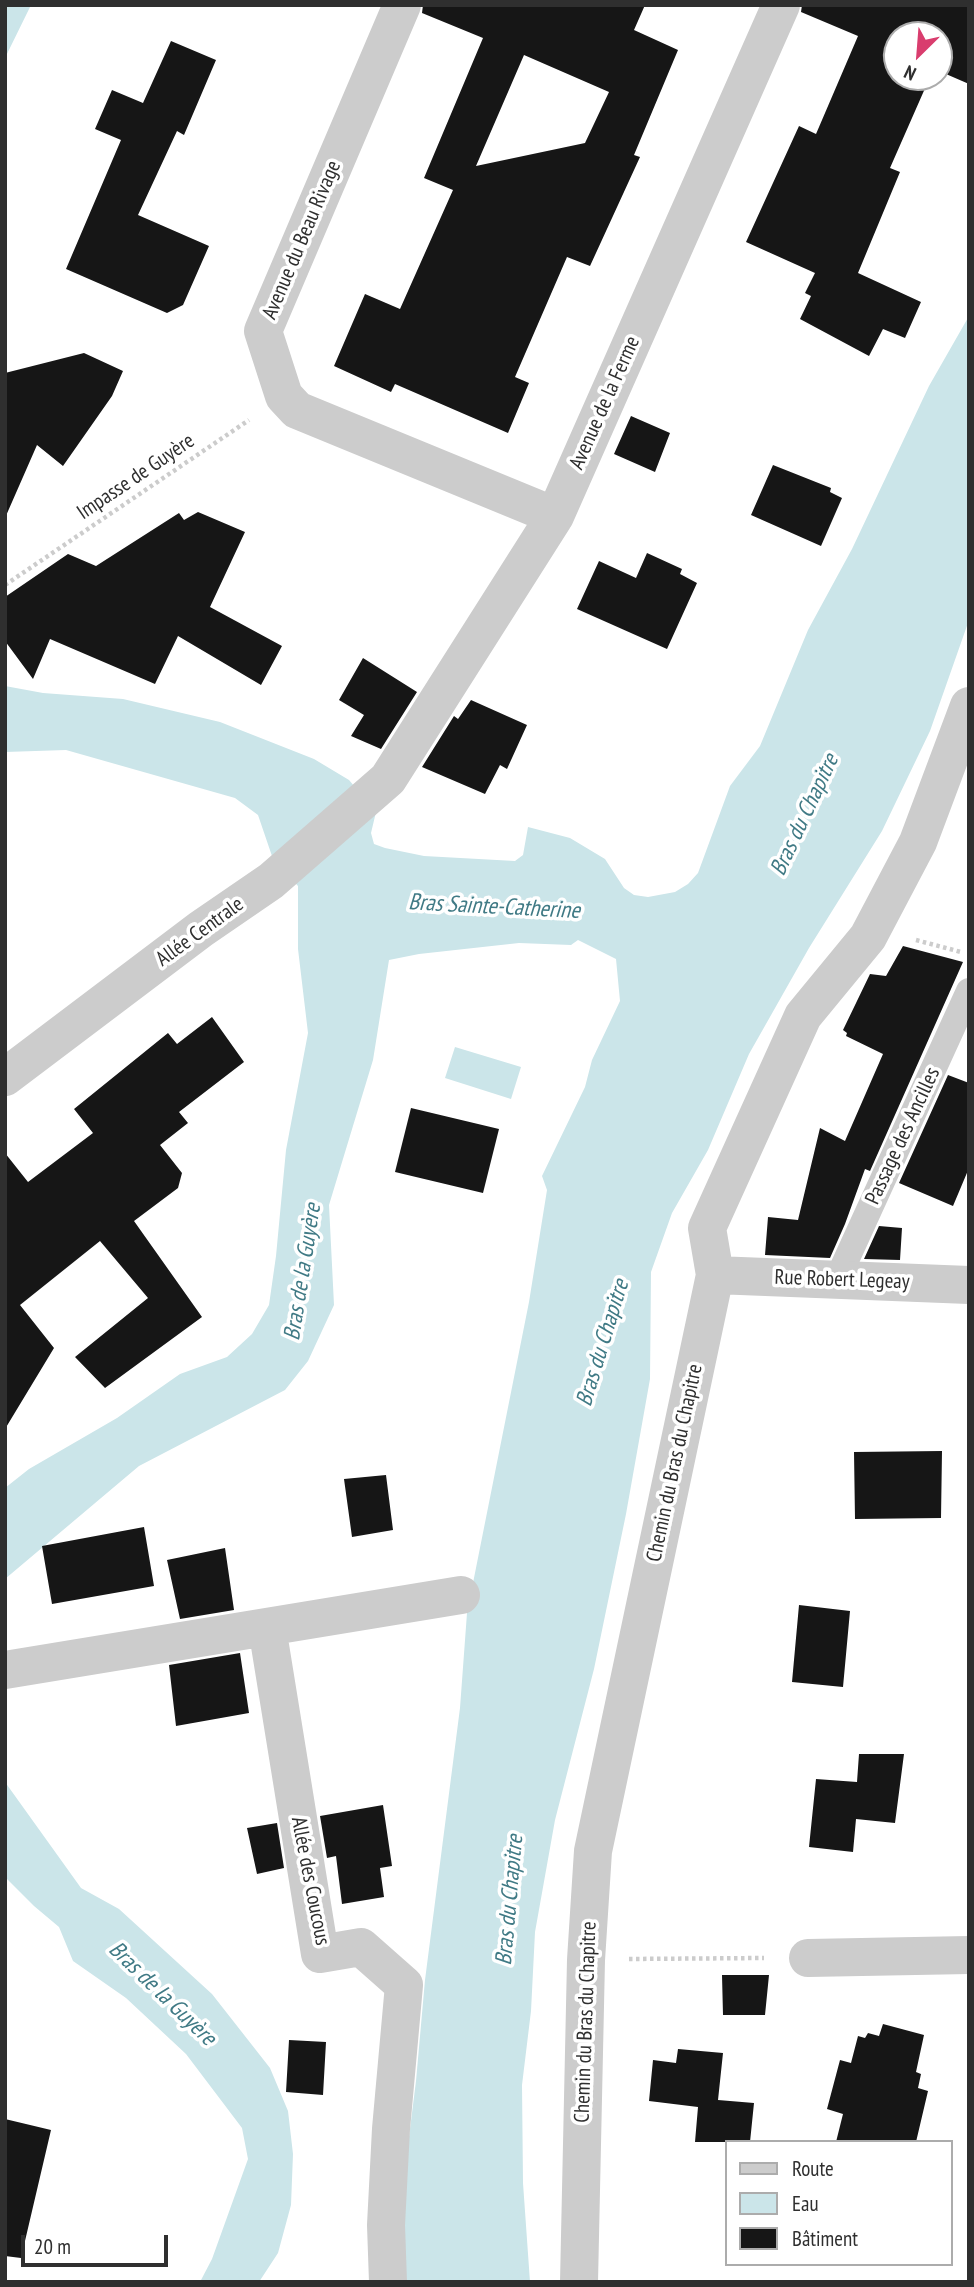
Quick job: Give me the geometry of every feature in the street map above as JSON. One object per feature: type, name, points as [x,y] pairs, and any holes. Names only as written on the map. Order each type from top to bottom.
[{"type":"street","name":"Avenue du Beau Rivage","points":[[284,396],[263,331],[402,5]]},
{"type":"street","name":"Avenue de la Ferme","points":[[388,779],[555,516],[781,5]]},
{"type":"street","points":[[284,396],[297,410],[555,516]]},
{"type":"street","name":"Chemin du Bras du Chapitre","points":[[579,2282],[586,1960],[593,1850],[715,1275],[707,1228],[803,1016],[868,937],[918,842],[969,706]]},
{"type":"street","name":"Allée Centrale","points":[[5,1077],[201,929],[271,881],[388,779]]},
{"type":"street","name":"Rue Robert Legeay","points":[[715,1275],[969,1286]]},
{"type":"street","points":[[5,1670],[461,1595]]},
{"type":"street","name":"Allée des Coucous","points":[[267,1627],[320,1954],[361,1947],[404,1985],[391,2129],[386,2225],[388,2282]]},
{"type":"street","points":[[792,1958],[969,1955]]},
{"type":"lane","name":"Passage des Ancilles","points":[[837,1280],[969,991]]},
{"type":"path","name":"Impasse de Guyère","points":[[5,585],[284,396]]},
{"type":"path","points":[[919,940],[969,954]]},
{"type":"path","points":[[586,1960],[792,1958]]},
{"type":"water","points":[[5,5],[31,5],[5,58]]},
{"type":"water","points":[[969,316],[969,620],[930,731],[882,831],[809,948],[749,1054],[708,1150],[672,1213],[651,1272],[650,1379],[594,1669],[555,1820],[535,1932],[531,2011],[522,2085],[523,2183],[530,2282],[403,2282],[404,2177],[425,1980],[460,1708],[467,1613],[529,1302],[547,1190],[542,1176],[585,1087],[592,1060],[620,1001],[616,959],[578,940],[571,945],[519,943],[389,960],[373,1060],[329,1205],[334,1305],[308,1361],[285,1390],[139,1466],[5,1579],[5,1488],[29,1469],[117,1418],[180,1374],[227,1357],[252,1334],[269,1305],[286,1150],[308,1033],[298,949],[298,886],[273,859],[258,815],[235,798],[66,750],[5,752],[5,686],[43,693],[123,699],[220,722],[314,759],[349,780],[376,812],[371,833],[374,844],[385,848],[424,856],[515,861],[523,855],[528,827],[570,838],[605,859],[624,888],[634,895],[648,897],[675,892],[688,884],[698,873],[730,786],[760,746],[808,630],[852,549],[929,386]]},
{"type":"water","points":[[455,1047],[521,1067],[511,1099],[445,1078]]},
{"type":"water","name":"Bras de la Guyère","points":[[5,1782],[81,1888],[119,1909],[212,1994],[270,2068],[288,2111],[293,2154],[291,2205],[278,2253],[259,2282],[200,2282],[212,2259],[248,2159],[242,2128],[186,2054],[126,1998],[73,1961],[59,1927],[5,1877]]},
{"type":"building","points":[[423,5],[645,5],[634,30],[678,50],[634,155],[640,157],[590,266],[567,257],[515,377],[529,383],[508,433],[395,384],[391,392],[334,366],[365,294],[400,309],[453,190],[424,178],[483,38],[422,13]],"holes":[[[524,55],[609,92],[585,143],[476,166]]]},
{"type":"building","points":[[802,5],[969,5],[969,84],[953,77],[953,21],[883,21],[883,91],[924,91],[890,168],[900,172],[858,273],[921,302],[905,338],[883,329],[869,356],[800,319],[811,296],[805,293],[815,273],[746,242],[799,126],[816,134],[858,36],[801,12]]},
{"type":"building","points":[[171,41],[216,60],[184,135],[177,131],[138,215],[209,246],[183,305],[167,313],[66,269],[121,140],[95,129],[112,90],[143,103]]},
{"type":"building","points":[[84,353],[123,371],[112,396],[63,466],[37,445],[5,518],[5,373]]},
{"type":"building","points":[[631,416],[670,433],[655,472],[614,454]]},
{"type":"building","points":[[773,465],[831,488],[830,492],[842,498],[821,546],[751,515]]},
{"type":"building","points":[[198,512],[245,532],[210,607],[282,646],[261,685],[178,636],[155,684],[50,639],[33,679],[5,641],[5,597],[68,554],[96,566],[179,513],[184,520]]},
{"type":"building","points":[[647,553],[682,569],[680,574],[697,583],[667,649],[577,609],[599,561],[636,578]]},
{"type":"building","points":[[363,658],[417,692],[381,749],[351,736],[364,715],[339,700]]},
{"type":"building","points":[[471,700],[527,725],[507,769],[500,765],[485,794],[422,767],[454,716],[458,719]]},
{"type":"building","points":[[903,946],[963,962],[870,1171],[865,1169],[830,1258],[765,1255],[768,1217],[798,1220],[820,1128],[845,1141],[883,1054],[846,1036],[847,1033],[843,1030],[870,974],[886,976]]},
{"type":"building","points":[[212,1017],[244,1062],[179,1112],[188,1123],[160,1145],[182,1173],[178,1188],[134,1221],[202,1317],[105,1388],[75,1357],[148,1298],[100,1241],[20,1305],[54,1348],[5,1429],[5,1153],[28,1182],[93,1133],[74,1109],[168,1033],[177,1044]]},
{"type":"building","points":[[948,1075],[969,1083],[969,1168],[953,1206],[899,1183]]},
{"type":"building","points":[[411,1108],[499,1129],[483,1193],[395,1172]]},
{"type":"building","points":[[879,1226],[902,1228],[900,1260],[864,1259]]},
{"type":"building","points":[[942,1451],[941,1518],[855,1519],[854,1452]]},
{"type":"building","points":[[386,1475],[393,1530],[352,1537],[344,1479]]},
{"type":"building","points":[[144,1527],[154,1586],[52,1604],[42,1546]]},
{"type":"building","points":[[225,1548],[234,1610],[180,1619],[167,1560]]},
{"type":"building","points":[[799,1605],[850,1611],[843,1687],[792,1682]]},
{"type":"building","points":[[240,1653],[249,1713],[176,1726],[169,1665]]},
{"type":"building","points":[[859,1754],[904,1754],[895,1823],[856,1819],[853,1852],[809,1847],[816,1779],[857,1782]]},
{"type":"building","points":[[383,1805],[392,1866],[380,1868],[384,1897],[342,1904],[336,1856],[327,1858],[320,1816]]},
{"type":"building","points":[[277,1823],[284,1868],[257,1874],[247,1828]]},
{"type":"building","points":[[722,1975],[769,1975],[765,2015],[723,2015]]},
{"type":"building","points":[[883,2024],[924,2035],[916,2072],[921,2074],[918,2088],[928,2091],[916,2140],[836,2140],[843,2114],[827,2109],[840,2060],[851,2063],[858,2036],[865,2038],[868,2033],[879,2036]]},
{"type":"building","points":[[289,2040],[326,2042],[323,2095],[286,2092]]},
{"type":"building","points":[[678,2049],[723,2053],[718,2100],[754,2103],[750,2140],[695,2142],[698,2107],[649,2101],[653,2060],[676,2063]]},
{"type":"building","points":[[5,2119],[51,2130],[21,2258],[5,2256]]},
{"type":"water label","name":"Bras du Chapitre","points":[[805,815]]},
{"type":"water label","name":"Bras Sainte-Catherine","points":[[494,907]]},
{"type":"water label","name":"Bras du Chapitre","points":[[603,1343]]},
{"type":"water label","name":"Bras du Chapitre","points":[[510,1900]]}]
